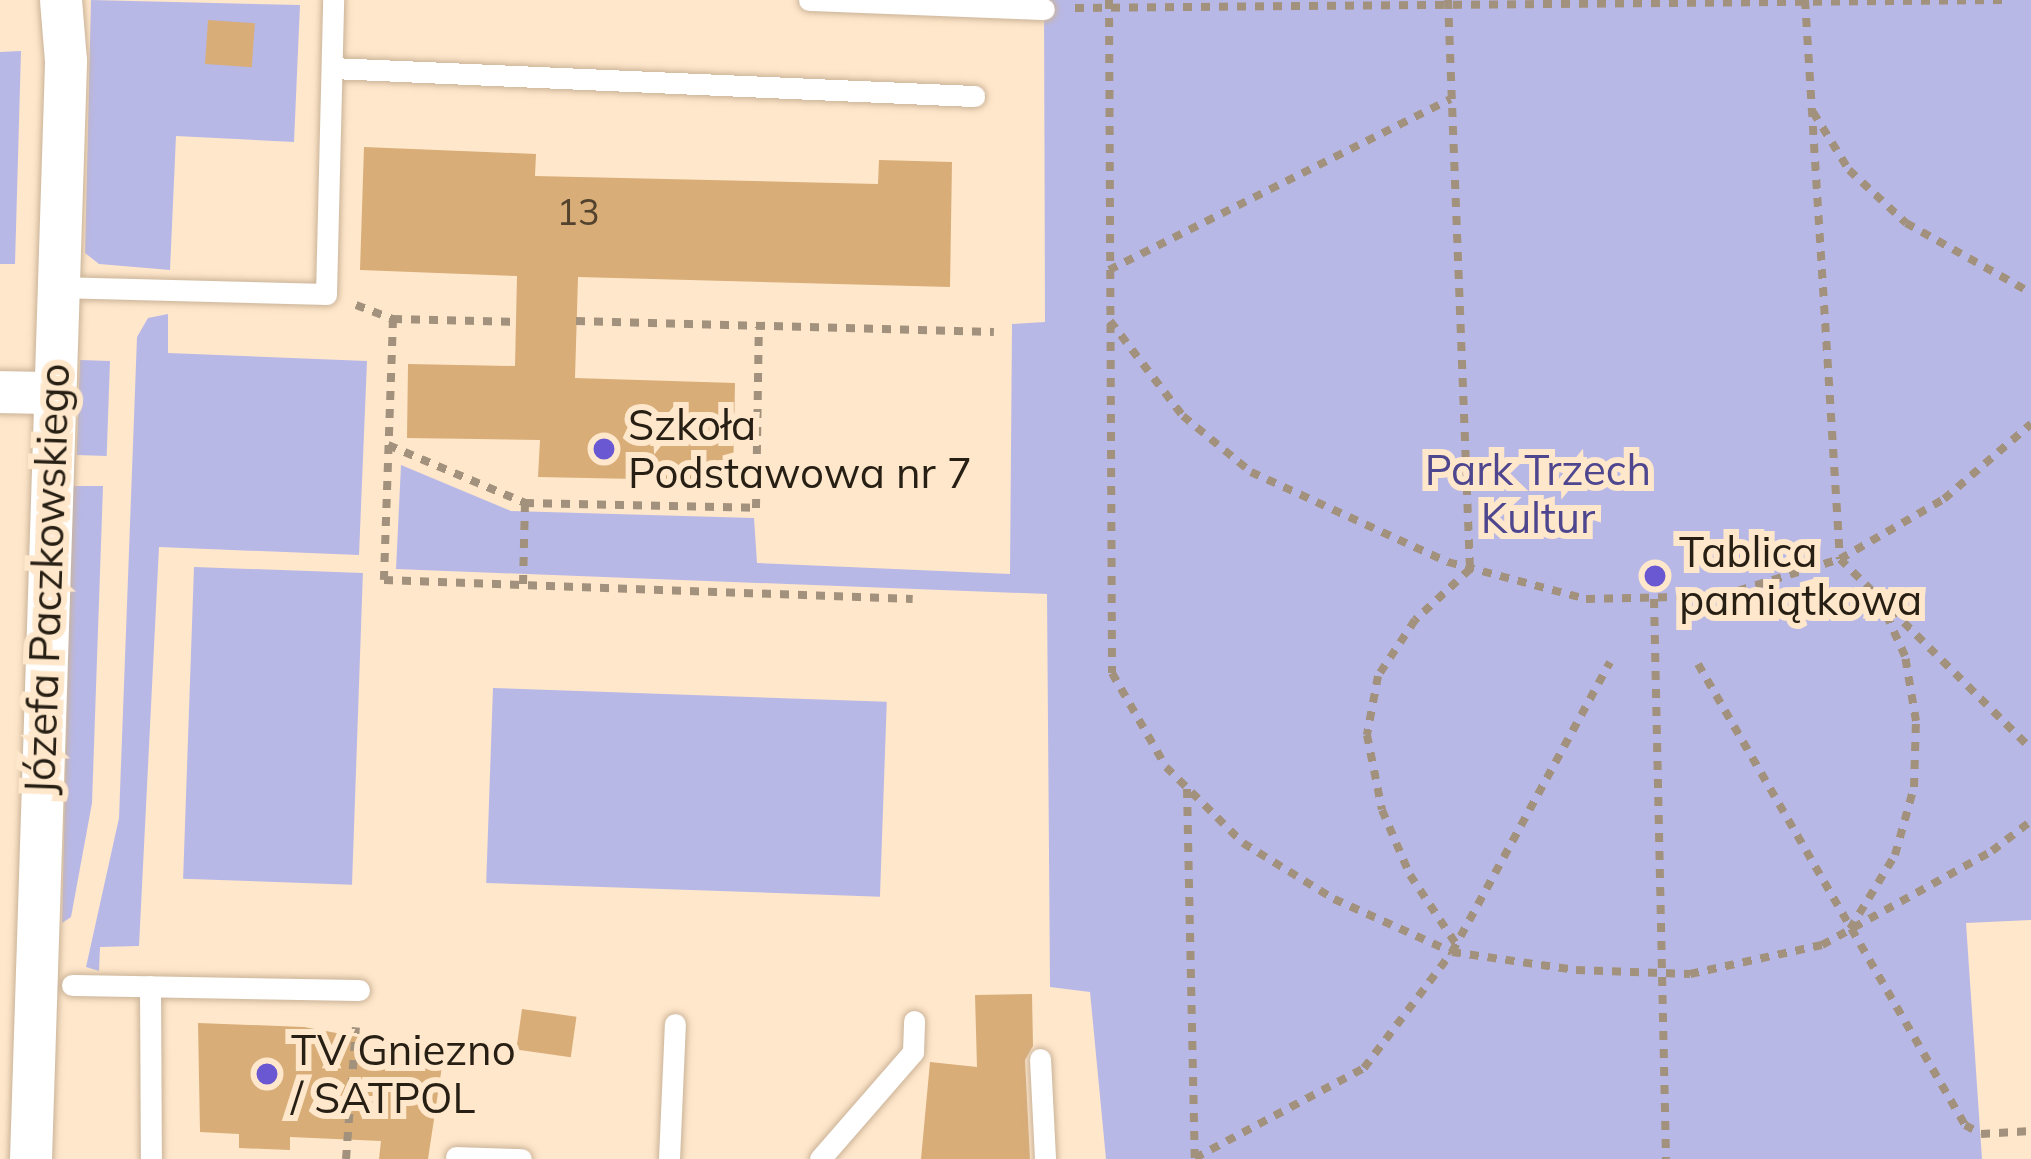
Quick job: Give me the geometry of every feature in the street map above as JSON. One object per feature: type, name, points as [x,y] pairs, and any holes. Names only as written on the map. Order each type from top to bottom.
[{"type":"street","name":"Józefa Paczkowskiego","points":[[31,1159],[66,61],[61,0]]},
{"type":"street","points":[[0,392],[53,393]]},
{"type":"lane","points":[[57,287],[326,294],[333,0]]},
{"type":"lane","points":[[809,0],[1044,9]]},
{"type":"lane","points":[[332,68],[974,96]]},
{"type":"lane","points":[[72,985],[359,990]]},
{"type":"lane","points":[[150,986],[151,1159]]},
{"type":"lane","points":[[820,1159],[913,1052],[914,1021]]},
{"type":"lane","points":[[669,1159],[674,1024]]},
{"type":"lane","points":[[1040,1059],[1046,1159]]},
{"type":"lane","points":[[456,1157],[521,1159]]},
{"type":"path","points":[[1044,9],[1111,3],[2004,0]]},
{"type":"path","points":[[1805,1],[1840,559],[2031,749]]},
{"type":"path","points":[[1111,3],[1112,673],[1166,767],[1243,843],[1334,899],[1454,948],[1690,974],[1822,945],[2031,821]]},
{"type":"path","points":[[1449,3],[1470,569],[1415,620],[1378,676],[1366,735],[1401,854],[1454,948]]},
{"type":"path","points":[[1109,270],[1452,99]]},
{"type":"path","points":[[1812,111],[1850,170],[1906,223],[2031,292]]},
{"type":"path","points":[[326,294],[393,319],[516,322]]},
{"type":"path","points":[[393,319],[384,580],[914,598]]},
{"type":"path","points":[[1109,320],[1183,416],[1251,472],[1470,569],[1544,593],[1654,599],[1736,593],[1840,559],[1944,499],[2031,424]]},
{"type":"path","points":[[576,321],[994,332]]},
{"type":"path","points":[[388,446],[525,502],[756,508],[759,328]]},
{"type":"path","points":[[523,584],[525,502]]},
{"type":"path","points":[[1849,930],[1895,855],[1914,787],[1916,721],[1905,656],[1879,598]]},
{"type":"path","points":[[1654,599],[1666,1159]]},
{"type":"path","points":[[1187,788],[1195,1158],[1364,1068],[1454,948],[1610,662]]},
{"type":"path","points":[[1698,664],[1965,1125],[1981,1134],[2031,1131]]},
{"type":"path","points":[[346,1159],[359,990]]},
{"type":"green space","points":[[91,0],[300,5],[294,142],[176,136],[170,270],[99,264],[85,253]]},
{"type":"green space","name":"Park Trzech Kultur","points":[[1044,0],[2031,0],[2031,920],[1966,923],[1982,1159],[1106,1159],[1090,992],[1050,987],[1047,594],[396,569],[401,465],[511,511],[754,518],[757,563],[1010,574],[1012,324],[1045,322]]},
{"type":"green space","points":[[21,51],[15,264],[0,264],[0,52]]},
{"type":"green space","points":[[168,314],[168,353],[367,361],[359,555],[159,547],[139,946],[100,947],[99,971],[86,967],[119,818],[137,337],[148,318]]},
{"type":"green space","points":[[80,360],[110,361],[107,456],[77,455]]},
{"type":"green space","points":[[72,486],[103,486],[92,803],[71,917],[62,923]]},
{"type":"green space","points":[[194,567],[363,573],[352,885],[183,879]]},
{"type":"green space","points":[[493,688],[887,702],[880,897],[486,883]]},
{"type":"building","points":[[208,20],[255,23],[252,67],[205,64]]},
{"type":"building","points":[[364,147],[536,154],[535,176],[878,184],[879,160],[952,162],[950,287],[578,277],[575,378],[735,383],[733,481],[538,477],[540,440],[407,438],[408,364],[515,366],[517,276],[360,270]]},
{"type":"building","points":[[1032,994],[1033,1046],[1025,1060],[1030,1159],[921,1159],[930,1062],[977,1067],[975,995]]},
{"type":"building","points":[[522,1009],[576,1017],[571,1057],[516,1050]]},
{"type":"building","points":[[198,1023],[304,1027],[444,1053],[428,1159],[379,1159],[381,1141],[290,1137],[290,1150],[239,1148],[239,1134],[200,1132]]},
{"type":"place","name":"Szkoła Podstawowa nr 7","points":[[604,449]]},
{"type":"place","name":"Tablica pamiątkowa","points":[[1655,576]]},
{"type":"place","name":"TV Gniezno / SATPOL","points":[[267,1074]]}]
